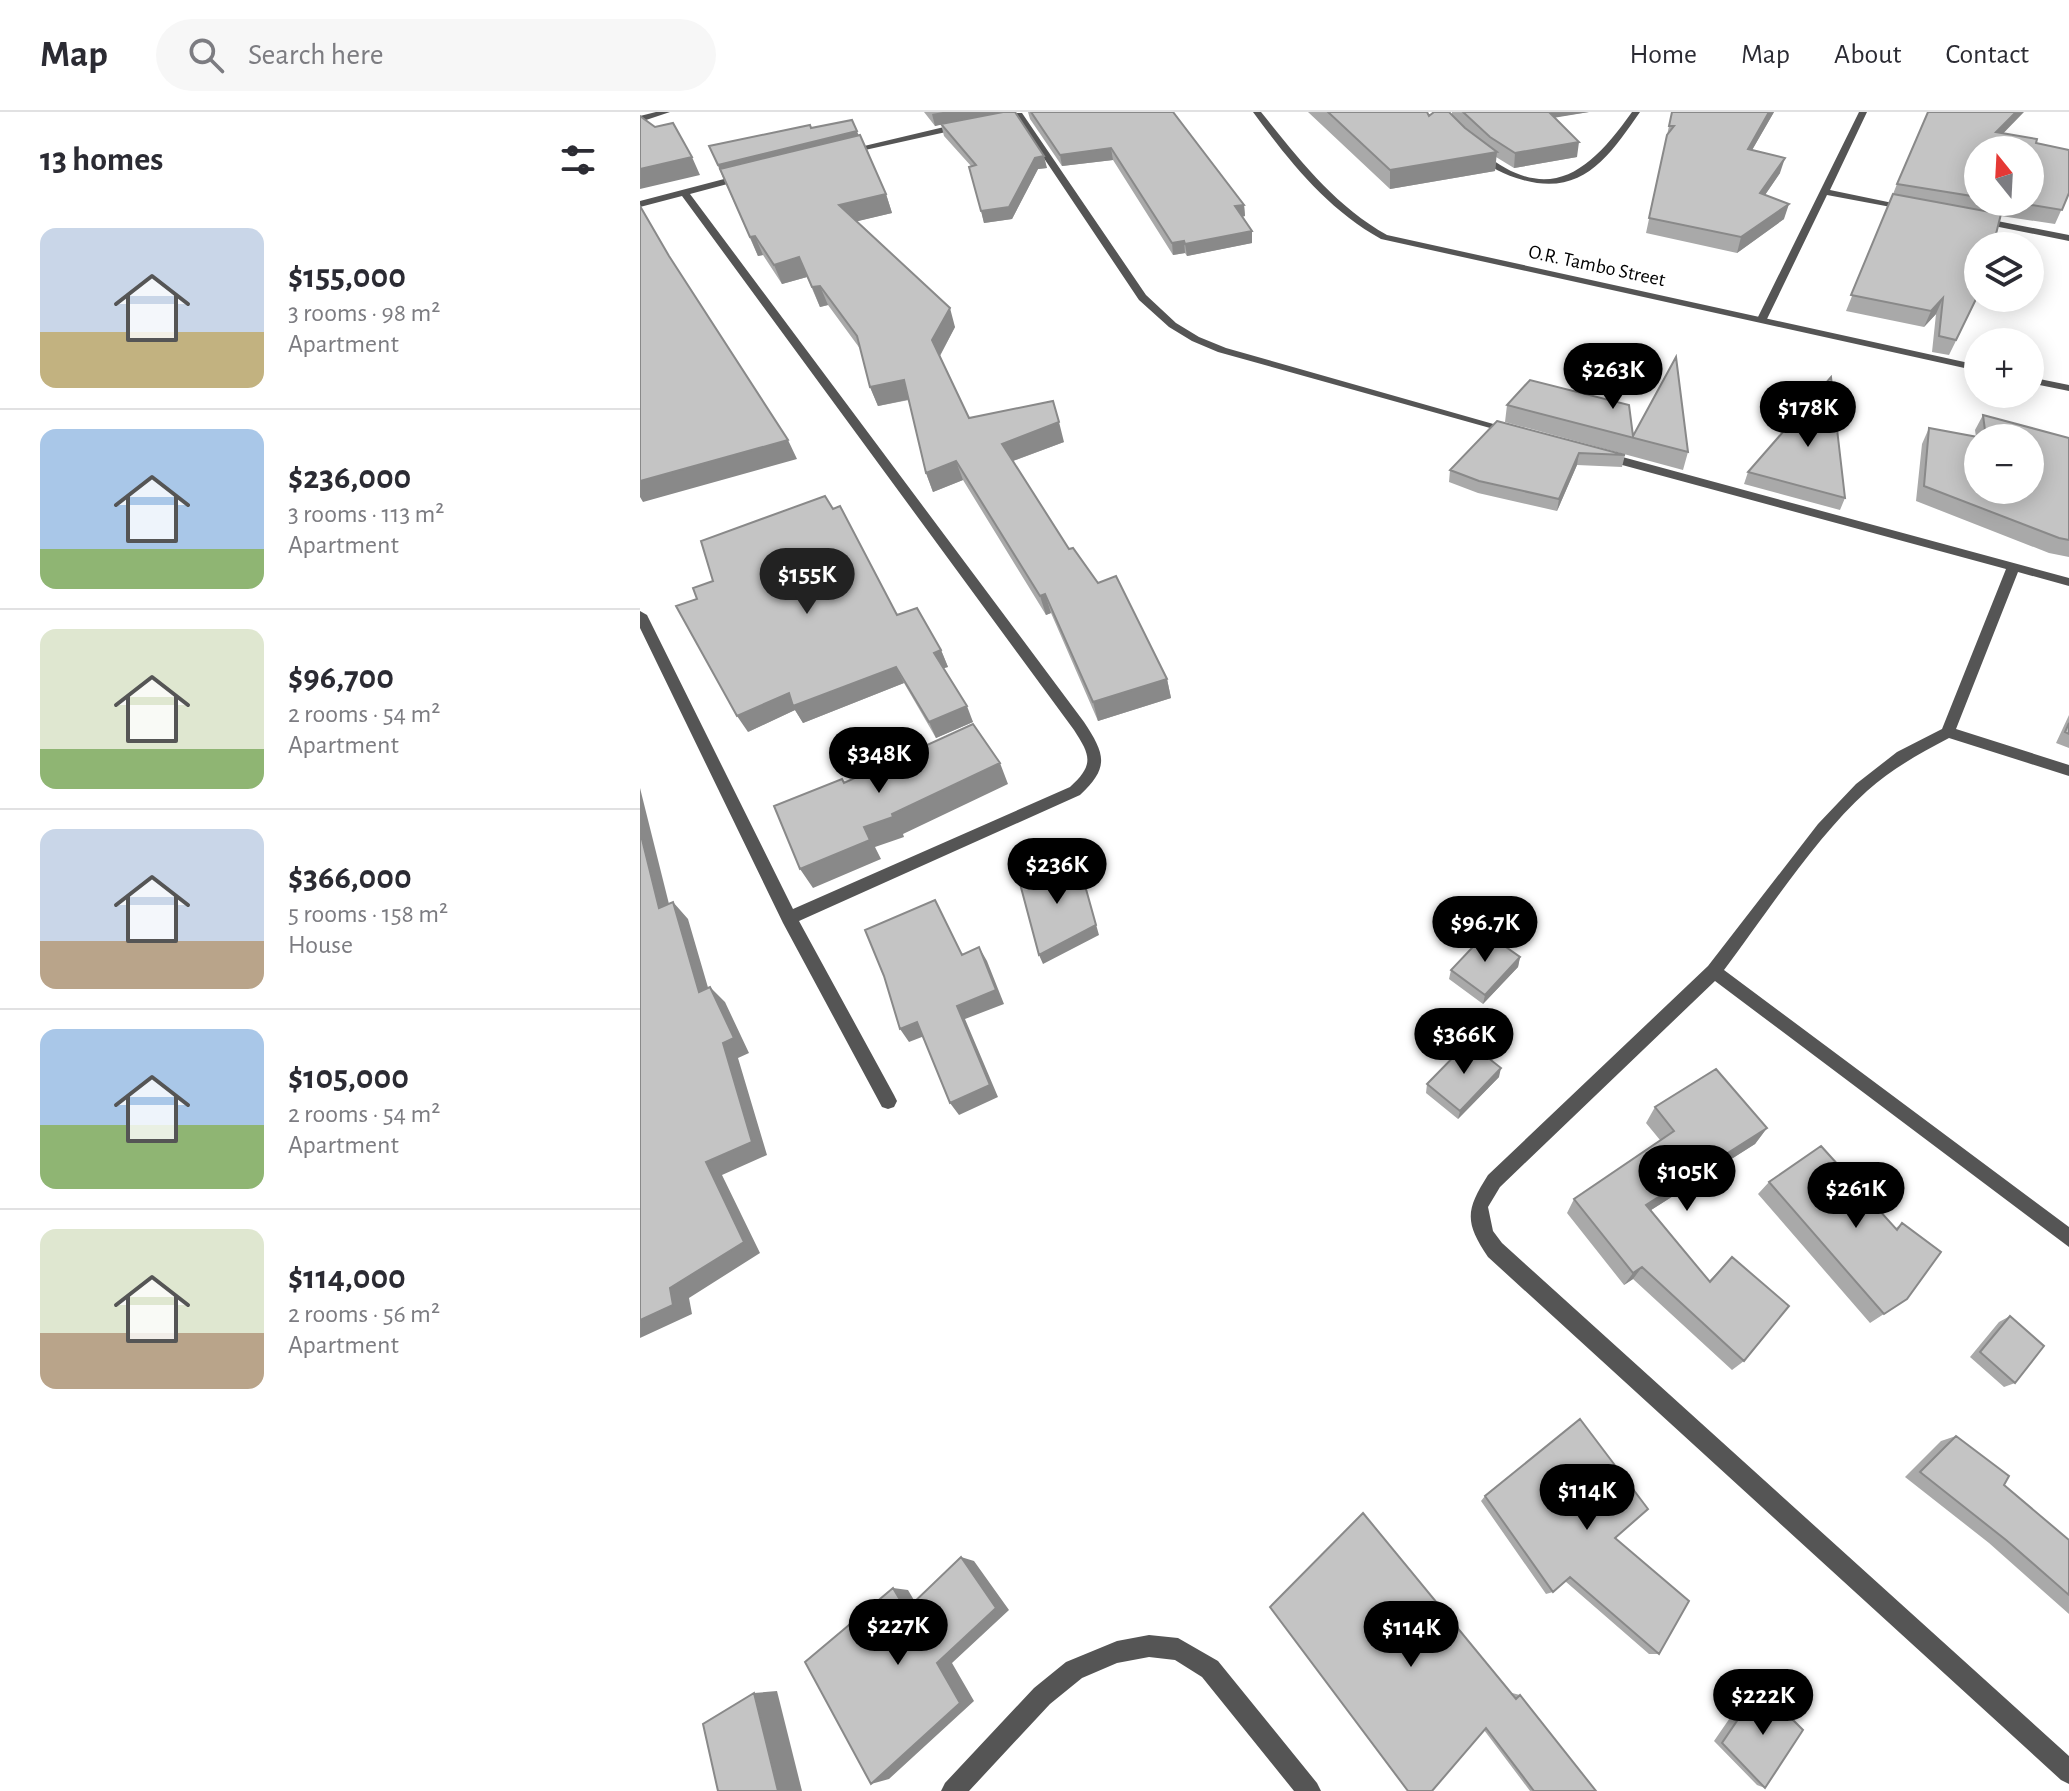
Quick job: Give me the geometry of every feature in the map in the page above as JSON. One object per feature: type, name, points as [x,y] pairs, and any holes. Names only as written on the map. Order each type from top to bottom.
[{"type":"street","points":[[640,119],[666,112]]},
{"type":"street","name":"O.R. Tambo Street","points":[[1257,112],[1338,207],[1358,225],[1384,237],[1964,365]]},
{"type":"street","points":[[1467,142],[1499,169],[1535,180],[1562,182],[1584,173],[1593,165],[1636,112]]},
{"type":"street","points":[[1762,319],[1863,112]]},
{"type":"street","points":[[1006,117],[1024,114],[1133,286],[1154,311],[1177,330],[1222,350],[1526,435]]},
{"type":"street","points":[[841,152],[978,123]]},
{"type":"street","points":[[640,204],[756,174]]},
{"type":"street","points":[[684,192],[1079,726],[1097,756],[1096,768],[1075,791],[789,918]]},
{"type":"street","points":[[1826,192],[1917,209]]},
{"type":"street","points":[[1963,217],[2069,238]]},
{"type":"street","points":[[2044,383],[2069,388]]},
{"type":"street","points":[[1587,452],[2069,582]]},
{"type":"street","points":[[2013,568],[1948,732],[1902,756],[1861,788],[1823,828],[1714,971],[1494,1181],[1479,1206],[1484,1234],[1511,1265],[2069,1772]]},
{"type":"street","points":[[640,615],[789,918],[888,1101]]},
{"type":"street","points":[[1948,732],[2069,771]]},
{"type":"street","points":[[1714,971],[2069,1238]]},
{"type":"street","points":[[953,1791],[1042,1696],[1074,1670],[1117,1652],[1149,1646],[1178,1649],[1210,1669],[1309,1791]]},
{"type":"building","points":[[1015,112],[1044,156],[1035,158],[1009,207],[981,211],[969,167],[976,165],[941,124]]},
{"type":"building","points":[[1031,112],[1173,112],[1244,205],[1235,206],[1252,231],[1185,244],[1184,241],[1172,243],[1111,148],[1060,155]]},
{"type":"building","points":[[1328,112],[1427,112],[1429,116],[1434,112],[1449,112],[1497,152],[1390,170]]},
{"type":"building","points":[[1463,112],[1549,112],[1579,142],[1515,153],[1490,137]]},
{"type":"building","points":[[1672,112],[1769,112],[1748,149],[1785,158],[1760,193],[1789,204],[1741,237],[1649,218],[1667,135],[1674,126],[1669,126]]},
{"type":"building","points":[[1928,112],[2016,112],[1996,132],[2019,136],[1964,136],[1964,195],[1897,184]]},
{"type":"building","points":[[640,116],[655,127],[673,123],[692,157],[640,169]]},
{"type":"building","points":[[852,120],[857,131],[718,165],[709,146],[810,125],[811,128]]},
{"type":"building","points":[[860,135],[886,194],[839,205],[950,308],[932,340],[969,418],[1053,401],[1059,422],[1002,444],[1069,549],[1073,548],[1098,583],[1116,576],[1167,679],[1093,702],[1045,594],[1040,596],[956,461],[926,473],[904,380],[870,387],[857,336],[820,286],[812,287],[799,257],[774,265],[755,236],[750,237],[720,169]]},
{"type":"building","points":[[2044,145],[2069,150],[2069,193],[2062,210],[2044,207]]},
{"type":"building","points":[[1893,194],[1964,207],[1964,216],[2000,216],[1996,232],[1964,232],[1964,312],[1970,312],[1956,340],[1939,336],[1943,298],[1931,311],[1851,295]]},
{"type":"building","points":[[640,206],[669,256],[788,440],[640,481]]},
{"type":"building","points":[[1676,357],[1688,452],[1507,405],[1530,380],[1629,405],[1633,436]]},
{"type":"building","points":[[1831,377],[1845,498],[1748,472]]},
{"type":"building","points":[[1983,415],[2017,424],[1984,424]]},
{"type":"building","points":[[1497,421],[1625,455],[1579,453],[1559,499],[1479,481],[1450,470]]},
{"type":"building","points":[[1929,428],[1964,434],[1964,501],[1924,486]]},
{"type":"building","points":[[2044,431],[2069,438],[2069,540],[1971,504],[2044,504]]},
{"type":"building","points":[[825,496],[833,509],[840,506],[897,615],[917,608],[941,650],[934,653],[967,706],[929,722],[896,667],[793,706],[789,693],[737,716],[676,606],[697,599],[693,588],[713,581],[701,541]]},
{"type":"building","points":[[973,724],[1000,763],[892,814],[893,817],[864,827],[870,840],[800,869],[774,806],[842,779],[844,783]]},
{"type":"building","points":[[640,831],[659,908],[673,902],[699,992],[710,987],[734,1038],[723,1043],[752,1142],[706,1162],[744,1242],[670,1288],[673,1305],[640,1320]]},
{"type":"building","points":[[1079,864],[1096,925],[1039,955],[1019,880]]},
{"type":"building","points":[[935,900],[962,955],[979,947],[996,990],[957,1006],[990,1085],[950,1103],[917,1022],[900,1029],[884,976],[865,930]]},
{"type":"building","points":[[1486,933],[1520,957],[1485,995],[1451,970]]},
{"type":"building","points":[[1468,1042],[1501,1068],[1460,1111],[1427,1084]]},
{"type":"building","points":[[1716,1069],[1767,1128],[1646,1205],[1710,1282],[1732,1257],[1789,1306],[1744,1361],[1642,1267],[1633,1273],[1574,1199],[1674,1131],[1655,1107]]},
{"type":"building","points":[[1821,1146],[1897,1230],[1902,1223],[1941,1252],[1907,1299],[1884,1314],[1769,1182]]},
{"type":"building","points":[[2010,1316],[2044,1346],[2015,1383],[1980,1352]]},
{"type":"building","points":[[1580,1419],[1648,1509],[1615,1538],[1689,1601],[1659,1654],[1570,1577],[1553,1592],[1485,1496]]},
{"type":"building","points":[[1956,1436],[2009,1476],[2004,1485],[2069,1540],[2069,1595],[1920,1472]]},
{"type":"building","points":[[1363,1513],[1516,1699],[1520,1695],[1596,1791],[1534,1791],[1486,1728],[1432,1791],[1408,1791],[1270,1607]]},
{"type":"building","points":[[961,1557],[996,1608],[937,1663],[960,1703],[871,1784],[805,1662],[893,1588],[906,1610]]},
{"type":"building","points":[[1760,1687],[1803,1730],[1765,1788],[1722,1743]]},
{"type":"building","points":[[754,1693],[778,1791],[718,1791],[703,1724]]}]
